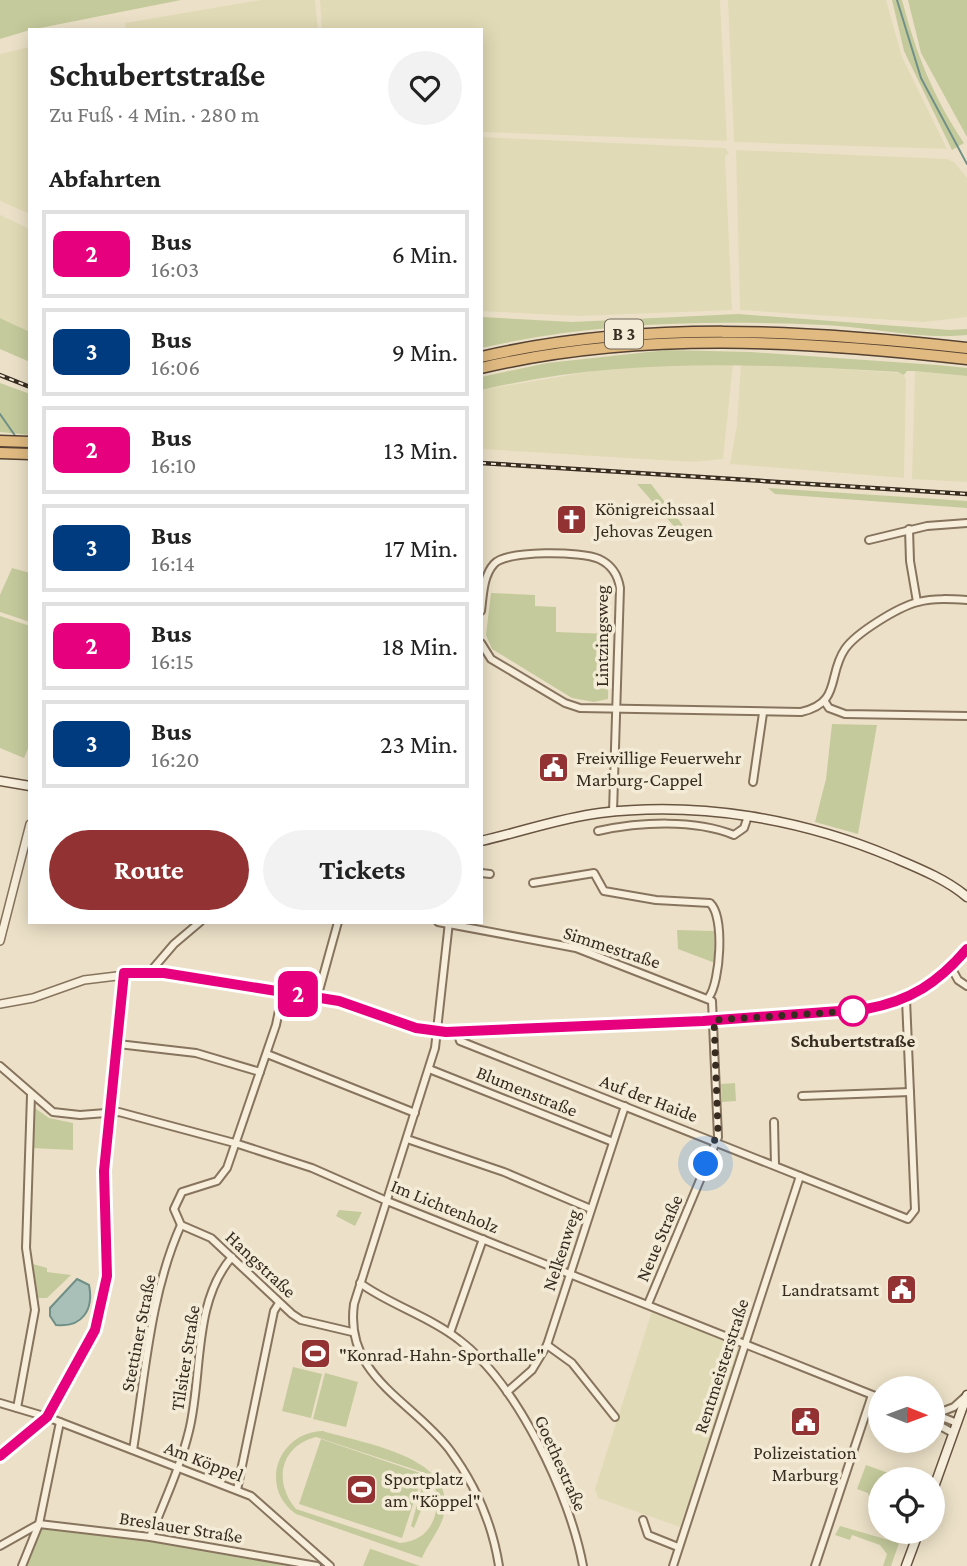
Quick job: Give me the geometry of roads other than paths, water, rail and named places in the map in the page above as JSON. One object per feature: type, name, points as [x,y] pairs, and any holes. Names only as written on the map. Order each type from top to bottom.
[{"type":"highway","name":"B 3","points":[[483,357],[597,336],[692,331],[832,334],[967,348]]},
{"type":"highway","name":"B 3","points":[[903,341],[967,340]]},
{"type":"highway","name":"B 3","points":[[483,368],[602,346],[700,341],[871,349],[967,359]]},
{"type":"highway","points":[[3,441],[28,442]]},
{"type":"highway","points":[[0,453],[28,454]]},
{"type":"main road","points":[[0,781],[28,786]]},
{"type":"main road","points":[[483,840],[547,823],[613,811],[692,811],[748,816],[813,828],[860,843],[930,874],[967,897]]},
{"type":"main road","points":[[941,1467],[967,1395]]},
{"type":"main road","points":[[906,1566],[914,1544]]},
{"type":"street","points":[[869,540],[909,529],[967,523]]},
{"type":"street","points":[[909,529],[917,602]]},
{"type":"street","name":"Lintzingsweg","points":[[483,602],[490,569],[507,556],[594,557],[610,566],[617,574],[620,588],[613,811]]},
{"type":"street","points":[[616,711],[802,712],[825,702],[833,686],[840,658],[849,644],[880,621],[917,602],[967,600]]},
{"type":"street","name":"Lintzingsweg","points":[[484,656],[565,703],[580,708],[616,711]]},
{"type":"street","points":[[825,702],[829,708],[845,714],[967,716]]},
{"type":"street","points":[[753,782],[763,713]]},
{"type":"street","points":[[598,831],[673,825],[721,830],[734,835],[744,828],[748,816]]},
{"type":"street","points":[[0,941],[28,832]]},
{"type":"street","points":[[483,873],[490,874]]},
{"type":"street","points":[[533,883],[594,873],[604,891],[656,900],[710,903],[718,916],[719,975],[709,997],[713,1005],[714,1020]]},
{"type":"street","points":[[150,972],[174,944],[198,924]]},
{"type":"street","points":[[317,998],[337,924]]},
{"type":"street","points":[[449,924],[438,1031],[429,1069],[360,1283],[354,1304],[352,1332],[356,1348],[367,1366],[435,1433],[460,1463],[480,1497],[493,1530],[499,1566]]},
{"type":"street","name":"Simmestraße","points":[[454,924],[576,948],[709,997]]},
{"type":"street","points":[[0,1004],[33,998],[84,980],[124,973],[150,972],[283,991],[362,1008],[416,1028],[438,1031],[714,1020],[852,1012],[906,999],[938,981],[967,949]]},
{"type":"street","points":[[951,967],[964,986],[967,986]]},
{"type":"street","points":[[0,1456],[47,1417],[95,1330],[107,1276],[104,1171],[124,973]]},
{"type":"street","points":[[181,1225],[174,1209],[177,1197],[188,1189],[203,1188],[217,1181],[228,1168],[267,1054],[283,991]]},
{"type":"street","points":[[802,1096],[909,1092],[906,999]]},
{"type":"street","name":"Neue Straße","points":[[648,1304],[716,1141],[718,1131],[714,1020]]},
{"type":"street","name":"Auf der Haide","points":[[457,1031],[460,1041],[908,1219],[913,1216],[909,1092]]},
{"type":"street","points":[[118,1044],[196,1053],[260,1072]]},
{"type":"street","points":[[267,1054],[415,1112]]},
{"type":"street","name":"Im Lichtenholz","points":[[0,1066],[31,1096],[53,1112],[64,1115],[111,1112],[238,1144],[312,1168],[387,1201],[868,1393]]},
{"type":"street","name":"Blumenstraße","points":[[429,1069],[613,1142]]},
{"type":"street","points":[[16,1408],[35,1310],[26,1248],[31,1096]]},
{"type":"street","name":"Nelkenweg","points":[[508,1392],[532,1370],[547,1345],[625,1107]]},
{"type":"street","points":[[774,1122],[775,1165]]},
{"type":"street","points":[[407,1139],[504,1172],[591,1209]]},
{"type":"street","name":"Rentmeisterstraße","points":[[673,1566],[800,1176]]},
{"type":"street","name":"Hangstraße","points":[[181,1225],[211,1238],[279,1303],[301,1320],[352,1332]]},
{"type":"street","name":"Stettiner Straße","points":[[133,1450],[148,1349],[171,1247],[181,1225]]},
{"type":"street","points":[[450,1334],[482,1238]]},
{"type":"street","name":"Tilsiter Straße","points":[[150,1537],[178,1467],[190,1428],[201,1348],[214,1284],[232,1257]]},
{"type":"street","name":"Goethestraße","points":[[360,1283],[450,1334],[470,1349],[508,1392],[541,1451],[575,1536],[583,1566]]},
{"type":"street","points":[[237,1490],[274,1311],[279,1303]]},
{"type":"street","points":[[547,1345],[572,1363],[615,1417]]},
{"type":"street","points":[[945,1411],[954,1407],[967,1395]]},
{"type":"street","name":"Am Köppel","points":[[0,1403],[47,1417],[237,1490],[258,1501],[330,1566]]},
{"type":"street","points":[[815,1566],[868,1407]]},
{"type":"street","points":[[945,1419],[957,1423]]},
{"type":"street","points":[[22,1566],[38,1524],[60,1422]]},
{"type":"street","points":[[945,1429],[953,1433]]},
{"type":"street","points":[[643,1520],[648,1535],[678,1547]]},
{"type":"street","points":[[0,1546],[38,1524]]},
{"type":"street","name":"Breslauer Straße","points":[[38,1524],[150,1537],[317,1566]]},
{"type":"water","points":[[77,1279],[89,1285],[88,1309],[84,1316],[73,1324],[56,1325],[50,1316],[50,1308]]},
{"type":"waterway","points":[[897,0],[921,78],[967,164]]},
{"type":"waterway","points":[[0,414],[16,437]]},
{"type":"railway","points":[[0,375],[28,386]]},
{"type":"railway","points":[[483,463],[967,494]]},
{"type":"place","name":"Königreichssaal Jehovas Zeugen","points":[[572,519]]},
{"type":"place","name":"Freiwillige Feuerwehr Marburg-Cappel","points":[[553,768]]},
{"type":"place","name":"Schubertstraße","points":[[853,1011]]},
{"type":"place","name":"Landratsamt","points":[[902,1289]]},
{"type":"place","name":"\"Konrad-Hahn-Sporthalle\"","points":[[316,1354]]},
{"type":"place","name":"Polizeistation Marburg","points":[[805,1421]]},
{"type":"place","name":"Sportplatz am \"Köppel\"","points":[[361,1489]]}]
